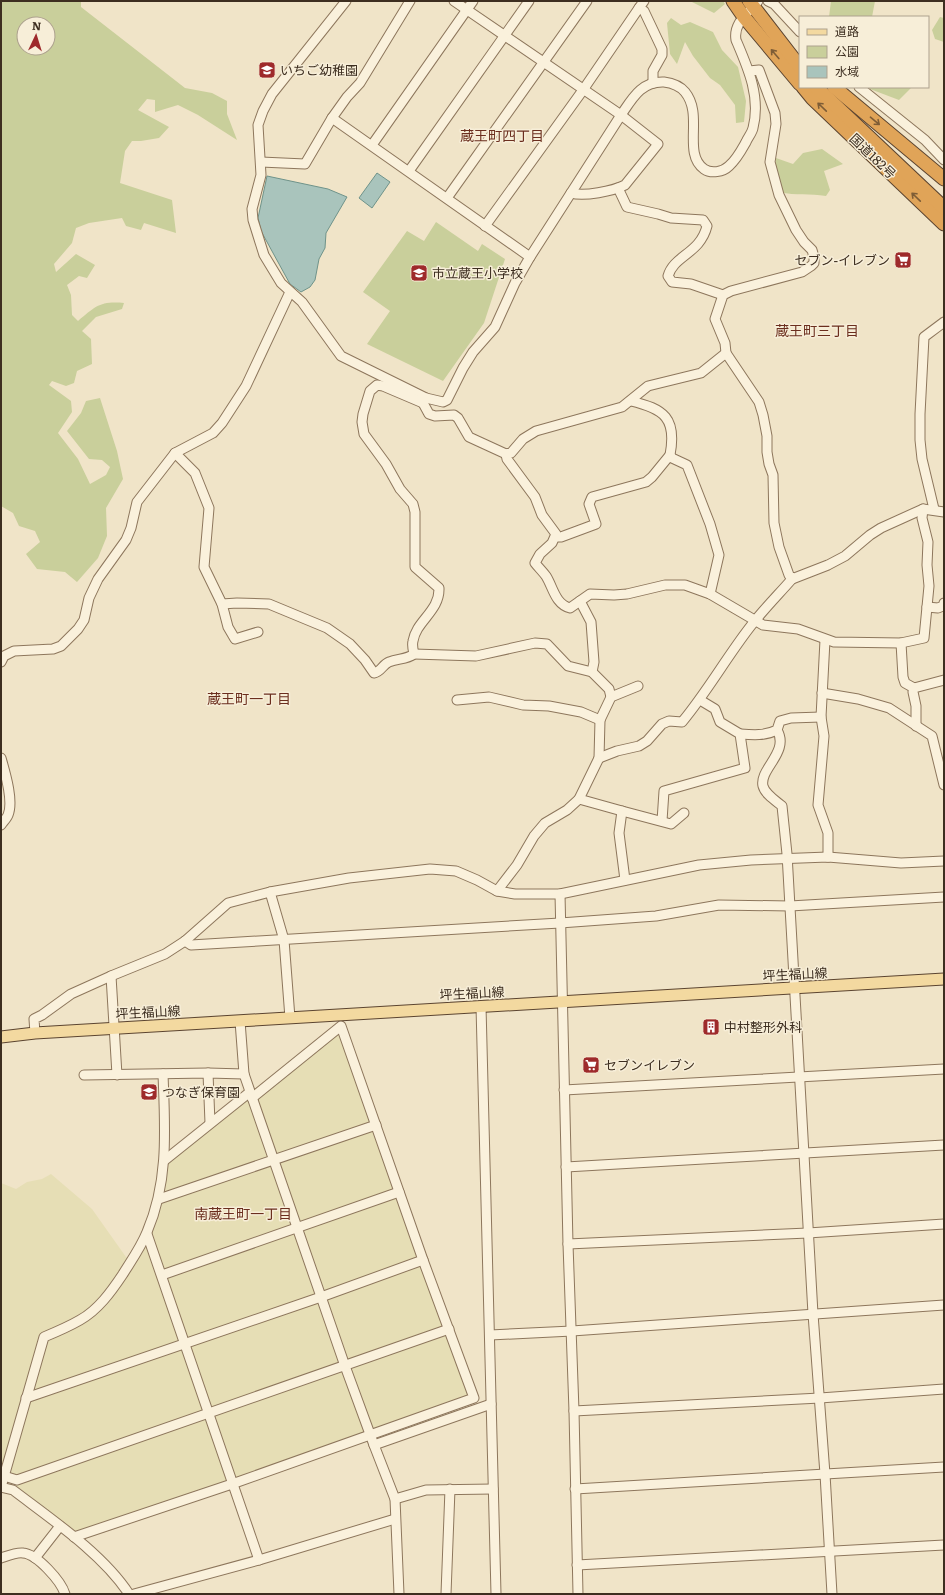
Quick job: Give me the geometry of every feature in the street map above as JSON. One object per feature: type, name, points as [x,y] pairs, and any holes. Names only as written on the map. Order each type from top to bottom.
[{"type":"highway","points":[[733,1],[751,6],[799,55]]},
{"type":"highway","points":[[751,6],[799,66]]},
{"type":"highway","points":[[751,6],[799,82]]},
{"type":"highway","name":"国道182号","points":[[804,88],[812,98],[944,224]]},
{"type":"highway","name":"国道182号","points":[[817,88],[944,208]]},
{"type":"highway","points":[[835,88],[944,179]]},
{"type":"main road","name":"坪生福山線","points":[[1,1037],[34,1033],[944,979]]},
{"type":"street","points":[[346,1],[272,94],[263,111],[258,125],[261,175],[252,209],[253,220],[264,255],[281,283],[302,302],[341,356],[425,401],[428,414],[435,416],[454,414],[469,437],[506,454]]},
{"type":"street","points":[[261,162],[305,164],[332,118],[347,97],[360,83],[410,1]]},
{"type":"street","points":[[454,1],[620,115],[658,144],[625,185],[618,188],[578,195],[571,193]]},
{"type":"street","points":[[372,145],[473,1]]},
{"type":"street","points":[[409,171],[529,1]]},
{"type":"street","points":[[447,198],[587,1]]},
{"type":"street","points":[[768,1],[774,4],[799,31]]},
{"type":"street","points":[[642,5],[662,49],[662,55],[653,72],[652,83]]},
{"type":"street","points":[[486,226],[642,5]]},
{"type":"street","points":[[414,654],[413,641],[417,631],[436,605],[440,596],[440,588],[415,567],[415,512],[413,504],[400,489],[386,464],[364,434],[362,422],[370,391],[377,385],[425,401],[443,402],[447,400],[473,352],[494,327],[515,283],[530,257],[620,115],[635,93],[643,86],[662,82],[673,84],[682,89],[690,99],[694,111],[694,156],[705,170],[714,172],[728,168],[739,156],[753,129],[755,106],[754,93],[749,71],[736,40],[735,33],[736,28],[751,6]]},
{"type":"street","points":[[749,71],[759,70],[775,113],[776,124],[770,162],[779,195],[796,230],[804,242],[812,250],[814,257],[811,266],[802,272],[731,291],[723,295],[715,319],[725,343],[726,353],[759,402],[763,415],[767,436],[768,464],[773,475],[774,522],[779,547],[789,575],[792,578]]},
{"type":"street","points":[[860,88],[925,140],[944,160]]},
{"type":"street","points":[[332,118],[530,257]]},
{"type":"street","points":[[618,188],[627,207],[671,218],[703,220],[707,226],[704,236],[695,248],[670,269],[668,276],[672,282],[691,284],[723,295]]},
{"type":"street","points":[[1,662],[4,656],[14,651],[53,649],[61,646],[78,629],[84,620],[89,598],[98,578],[126,540],[132,528],[137,502],[175,453],[213,433],[222,423],[246,386],[290,292]]},
{"type":"street","points":[[934,510],[922,459],[920,407],[924,337],[944,322]]},
{"type":"street","points":[[506,454],[514,450],[523,439],[536,431],[622,407],[648,386],[701,373],[726,353]]},
{"type":"street","points":[[556,537],[561,537],[596,524],[589,504],[592,497],[646,482],[670,455],[673,437],[669,422],[656,409],[648,405],[631,401]]},
{"type":"street","points":[[175,453],[194,473],[209,508],[204,567],[222,604],[228,627],[235,639],[258,632]]},
{"type":"street","points":[[506,454],[507,459],[535,497],[542,515],[556,534],[556,537]]},
{"type":"street","points":[[670,455],[672,458],[687,465],[710,524],[719,555],[710,594]]},
{"type":"street","points":[[556,537],[540,554],[535,564],[546,576],[552,591],[564,606],[570,608],[590,594],[627,594],[665,585],[685,585],[710,594],[764,625],[798,629],[834,642],[901,643],[924,638],[929,586],[927,565],[928,542],[922,518],[923,509]]},
{"type":"street","points":[[599,758],[618,751],[639,746],[647,741],[662,724],[669,721],[682,722],[700,700],[716,674],[755,621],[792,578],[828,565],[845,556],[870,535],[881,528],[923,509],[944,512]]},
{"type":"street","points":[[580,601],[591,622],[594,662],[592,672]]},
{"type":"street","points":[[927,607],[938,608],[943,606],[944,603]]},
{"type":"street","points":[[222,604],[269,604],[327,628],[350,644],[365,660],[374,673],[379,672],[388,662],[410,657],[414,654],[476,656],[535,643],[546,644],[568,666],[592,672],[609,689],[611,697],[600,720],[599,758],[579,799],[567,810],[545,823],[534,836],[516,865],[497,891]]},
{"type":"street","points":[[825,640],[821,718],[824,736],[818,805],[828,833],[828,857]]},
{"type":"street","points":[[901,643],[903,677],[905,683],[914,688],[944,680]]},
{"type":"street","points":[[611,697],[638,686]]},
{"type":"street","points":[[914,688],[913,692],[916,706],[916,726]]},
{"type":"street","points":[[822,693],[858,699],[889,708],[932,736],[944,785]]},
{"type":"street","points":[[457,700],[489,697],[523,705],[549,706],[581,712],[600,720]]},
{"type":"street","points":[[700,700],[715,709],[720,722],[740,734],[757,736],[777,730]]},
{"type":"street","points":[[821,718],[792,718],[780,721],[777,730],[779,734],[780,748],[763,780],[763,786],[767,792],[782,806],[790,906],[808,1233],[832,1594]]},
{"type":"street","points":[[662,821],[664,791],[745,768],[740,734]]},
{"type":"street","points":[[1,758],[10,799],[9,814],[1,825]]},
{"type":"street","points":[[579,799],[671,824],[684,813]]},
{"type":"street","points":[[622,811],[619,833],[625,880]]},
{"type":"street","points":[[34,1033],[34,1019],[71,994],[165,954],[185,941],[228,903],[270,892],[349,878],[430,869],[456,871],[497,891],[515,894],[560,894],[699,866],[751,860],[786,860],[828,857],[901,863],[944,861]]},
{"type":"street","points":[[270,892],[284,940],[290,1018]]},
{"type":"street","points":[[560,894],[578,1594]]},
{"type":"street","points":[[185,941],[191,945],[560,924],[656,916],[719,905],[790,906],[944,898]]},
{"type":"street","points":[[111,976],[117,1075]]},
{"type":"street","points":[[482,1006],[496,1594]]},
{"type":"street","points":[[240,1021],[244,1074],[345,1366],[394,1499],[399,1594]]},
{"type":"street","points":[[74,1537],[232,1484],[474,1398],[423,1260],[341,1026],[251,1095],[210,1123],[165,1160]]},
{"type":"street","points":[[564,1090],[944,1069]]},
{"type":"street","points":[[84,1075],[208,1073],[244,1074]]},
{"type":"street","points":[[208,1073],[210,1123]]},
{"type":"street","points":[[129,1594],[121,1581],[74,1537],[13,1490],[1,1487],[44,1337],[80,1320],[98,1306],[118,1281],[147,1234],[159,1199],[165,1160],[166,1138],[163,1074]]},
{"type":"street","points":[[159,1199],[376,1126]]},
{"type":"street","points":[[566,1167],[944,1145]]},
{"type":"street","points":[[162,1275],[400,1192]]},
{"type":"street","points":[[568,1244],[808,1233],[944,1224]]},
{"type":"street","points":[[147,1234],[259,1560]]},
{"type":"street","points":[[26,1398],[322,1297],[423,1260]]},
{"type":"street","points":[[490,1335],[572,1331],[944,1305]]},
{"type":"street","points":[[4,1476],[17,1480],[449,1329]]},
{"type":"street","points":[[574,1411],[820,1398],[944,1389]]},
{"type":"street","points":[[374,1445],[491,1404]]},
{"type":"street","points":[[575,1489],[944,1467]]},
{"type":"street","points":[[446,1594],[450,1489]]},
{"type":"street","points":[[394,1499],[426,1490],[493,1489]]},
{"type":"street","points":[[134,1594],[259,1560],[394,1519]]},
{"type":"street","points":[[34,1558],[60,1526]]},
{"type":"street","points":[[577,1565],[944,1545]]},
{"type":"street","points":[[1,1558],[23,1553],[34,1558],[51,1572],[64,1590],[65,1594]]},
{"type":"shaded area","points":[[338,1029],[478,1400],[80,1537],[55,1516],[6,1481],[1,1480],[1,1183],[16,1189],[27,1182],[42,1179],[51,1174],[92,1209],[126,1257],[130,1259],[144,1236],[166,1160]]},
{"type":"green space","points":[[1,1],[81,1],[81,7],[185,88],[212,93],[227,101],[227,114],[237,140],[198,115],[178,105],[155,112],[155,100],[147,99],[138,110],[169,127],[159,138],[132,141],[125,151],[120,183],[172,200],[176,233],[144,223],[141,230],[126,226],[122,218],[89,223],[76,228],[72,243],[54,264],[56,272],[76,254],[95,265],[87,278],[79,276],[67,285],[71,295],[72,315],[78,321],[94,308],[104,304],[124,303],[122,309],[96,317],[82,331],[91,339],[92,364],[77,371],[74,383],[66,386],[52,381],[49,385],[71,401],[72,412],[58,433],[78,459],[90,484],[106,475],[110,467],[102,460],[89,459],[67,431],[81,413],[86,401],[100,398],[117,451],[123,479],[106,508],[107,536],[98,558],[77,582],[65,572],[37,569],[26,554],[40,542],[35,531],[19,526],[13,513],[1,506]]},
{"type":"green space","points":[[690,1],[723,1],[725,4],[714,13]]},
{"type":"green space","points":[[831,1],[875,1],[872,16],[829,16]]},
{"type":"green space","points":[[940,17],[944,18],[944,42],[935,39],[932,30]]},
{"type":"green space","points":[[671,18],[681,25],[690,22],[713,32],[722,50],[738,67],[746,101],[744,122],[736,123],[735,105],[720,85],[710,78],[693,56],[685,42],[677,64],[670,54],[667,23]]},
{"type":"green space","points":[[870,88],[911,88],[899,100]]},
{"type":"green space","points":[[822,149],[843,164],[824,171],[830,190],[826,196],[780,192],[774,171],[776,158],[793,164],[803,153]]},
{"type":"green space","points":[[436,222],[478,251],[482,244],[505,259],[484,323],[443,381],[367,344],[390,311],[363,292],[407,231],[424,241]]},
{"type":"water","points":[[377,173],[390,182],[372,208],[359,198]]},
{"type":"water","points":[[267,176],[328,189],[347,197],[326,233],[325,248],[319,259],[315,280],[310,287],[301,292],[290,284],[261,231],[258,218]]},
{"type":"place","name":"いちご幼稚園","points":[[267,70]]},
{"type":"place","name":"セブン-イレブン","points":[[903,260]]},
{"type":"place","name":"市立蔵王小学校","points":[[419,273]]},
{"type":"place","name":"中村整形外科","points":[[711,1027]]},
{"type":"place","name":"セブンイレブン","points":[[591,1065]]},
{"type":"place","name":"つなぎ保育園","points":[[149,1092]]},
{"type":"district","name":"蔵王町四丁目","points":[[502,136]]},
{"type":"district","name":"蔵王町三丁目","points":[[817,331]]},
{"type":"district","name":"蔵王町一丁目","points":[[249,699]]},
{"type":"district","name":"南蔵王町一丁目","points":[[243,1214]]}]
